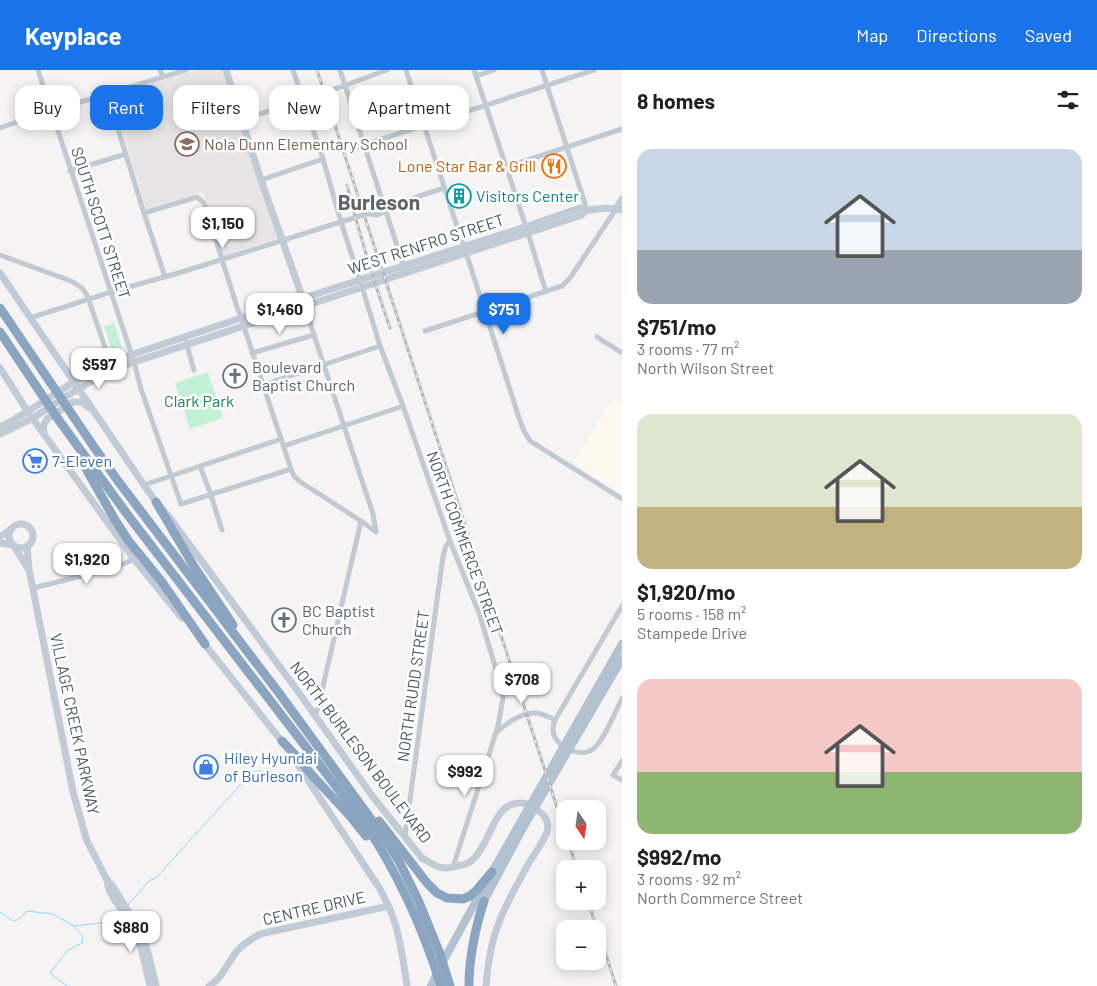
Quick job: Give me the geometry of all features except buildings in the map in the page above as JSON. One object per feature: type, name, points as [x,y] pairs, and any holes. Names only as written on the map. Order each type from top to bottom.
[{"type":"highway","points":[[0,308],[118,481],[279,693],[379,830],[399,861],[420,902],[450,986]]},
{"type":"highway","points":[[0,332],[58,419],[128,540],[162,582],[205,644]]},
{"type":"highway","points":[[58,419],[127,514],[360,817],[382,849],[425,938],[441,986]]},
{"type":"highway","points":[[156,502],[195,568],[243,640],[277,686],[279,693]]},
{"type":"highway","points":[[282,741],[363,832],[407,898]]},
{"type":"highway","points":[[329,761],[337,766],[345,775],[437,894],[454,900],[463,899],[470,896],[492,872]]},
{"type":"highway","points":[[469,986],[472,947],[484,901]]},
{"type":"highway","points":[[435,986],[440,967]]},
{"type":"main road","points":[[226,70],[230,85]]},
{"type":"main road","points":[[244,130],[304,303]]},
{"type":"main road","points":[[619,209],[622,199]]},
{"type":"main road","name":"WEST RENFRO STREET","points":[[361,284],[466,249],[576,217],[582,215],[586,210],[598,208],[619,209]]},
{"type":"main road","name":"WEST RENFRO STREET","points":[[361,284],[386,280],[405,269]]},
{"type":"main road","name":"NORTH BURLESON BOULEVARD","points":[[0,273],[156,502],[170,518],[373,797],[422,858],[432,865],[444,869],[453,867]]},
{"type":"main road","points":[[0,427],[31,415],[74,382],[110,362],[133,358],[185,341],[244,326],[361,284]]},
{"type":"main road","points":[[185,341],[242,318],[304,303]]},
{"type":"main road","points":[[0,434],[133,358]]},
{"type":"main road","points":[[0,368],[31,415],[134,559],[282,741],[356,852],[389,906],[399,938],[407,986]]},
{"type":"main road","points":[[44,433],[46,419],[74,402],[81,402],[93,410]]},
{"type":"main road","name":"VILLAGE CREEK PARKWAY","points":[[13,527],[20,524],[30,529],[32,533],[32,540],[27,546],[32,588],[73,792],[87,841],[107,880],[108,887],[143,938],[156,986]]},
{"type":"main road","points":[[0,538],[13,527]]},
{"type":"main road","points":[[13,527],[10,530],[9,537],[14,546]]},
{"type":"main road","points":[[0,543],[21,548],[27,546]]},
{"type":"main road","name":"VILLAGE CREEK PARKWAY","points":[[14,546],[29,569]]},
{"type":"main road","points":[[484,901],[622,644]]},
{"type":"main road","points":[[431,986],[492,872],[574,734],[622,659]]},
{"type":"main road","points":[[453,867],[468,863],[478,853],[497,817],[507,805],[521,802],[528,803],[547,820],[546,834],[526,868],[498,924],[492,944],[486,986]]},
{"type":"main road","name":"CENTRE DRIVE","points":[[209,986],[223,973],[236,952],[247,941],[260,934],[389,906]]},
{"type":"main road","name":"VILLAGE CREEK PARKWAY","points":[[127,914],[143,953],[150,986]]},
{"type":"street","name":"SOUTH SCOTT STREET","points":[[38,70],[43,85]]},
{"type":"street","points":[[160,70],[163,78]]},
{"type":"street","points":[[138,85],[186,70]]},
{"type":"street","name":"NORTH COMMERCE STREET","points":[[293,70],[298,85]]},
{"type":"street","points":[[340,70],[382,200],[388,207],[388,216],[405,269]]},
{"type":"street","points":[[339,87],[386,70]]},
{"type":"street","points":[[406,70],[411,85]]},
{"type":"street","points":[[494,70],[475,73],[546,292]]},
{"type":"street","points":[[542,70],[568,147],[586,210]]},
{"type":"street","points":[[469,111],[594,70]]},
{"type":"street","points":[[0,128],[15,123]]},
{"type":"street","points":[[506,167],[622,129]]},
{"type":"street","name":"SOUTH SCOTT STREET","points":[[57,130],[133,358],[141,389],[181,504],[212,495]]},
{"type":"street","points":[[118,130],[165,277]]},
{"type":"street","name":"NORTH COMMERCE STREET","points":[[313,130],[380,346],[450,540],[479,613],[502,689],[502,707],[496,733],[453,867]]},
{"type":"street","points":[[354,148],[411,130]]},
{"type":"street","points":[[425,130],[466,249],[524,431],[530,440],[622,499]]},
{"type":"street","points":[[70,172],[126,154]]},
{"type":"street","points":[[261,180],[323,159]]},
{"type":"street","points":[[30,318],[372,212],[382,204],[388,207],[444,188]]},
{"type":"street","points":[[144,213],[198,197],[204,203],[221,260],[294,476],[299,482],[376,532],[373,514],[304,303]]},
{"type":"street","points":[[425,331],[546,292],[567,283],[619,209]]},
{"type":"street","points":[[0,255],[79,285],[88,299],[110,362]]},
{"type":"street","points":[[252,354],[314,335]]},
{"type":"street","points":[[597,337],[622,353]]},
{"type":"street","points":[[185,341],[194,370]]},
{"type":"street","points":[[263,385],[380,346]]},
{"type":"street","points":[[284,446],[403,406]]},
{"type":"street","points":[[144,485],[281,439]]},
{"type":"street","points":[[200,466],[212,495],[222,530]]},
{"type":"street","points":[[212,495],[291,469]]},
{"type":"street","points":[[315,716],[361,521]]},
{"type":"street","name":"NORTH RUDD STREET","points":[[405,836],[443,556],[450,540]]},
{"type":"street","points":[[32,588],[114,568],[134,559]]},
{"type":"street","points":[[621,701],[600,743],[593,749],[584,753],[575,752],[565,747],[553,734],[555,720],[622,606]]},
{"type":"street","points":[[496,733],[511,722],[535,712],[555,720]]},
{"type":"street","points":[[622,761],[613,775],[622,780]]},
{"type":"shaded area","name":"Nola Dunn Elementary School","points":[[197,70],[223,70],[228,85],[173,85],[173,130],[243,130],[279,238],[223,256],[203,192],[146,209],[122,130],[163,130],[163,85],[147,85]]},
{"type":"shaded area","points":[[612,399],[622,405],[622,494],[573,463]]},
{"type":"green space","points":[[114,323],[123,351],[113,354],[104,326]]},
{"type":"green space","name":"Clark Park","points":[[208,372],[223,418],[190,429],[175,383]]},
{"type":"waterway","points":[[127,906],[150,880],[155,879],[252,772],[296,775]]},
{"type":"waterway","points":[[0,912],[12,920],[17,920],[27,911],[53,914],[74,926],[108,922],[120,912]]},
{"type":"waterway","points":[[67,986],[50,973],[68,950],[82,943],[83,937],[74,926]]},
{"type":"railway","points":[[317,70],[556,804]]},
{"type":"railway","points":[[347,185],[367,257],[390,328]]},
{"type":"railway","points":[[571,850],[574,860]]},
{"type":"railway","points":[[591,910],[594,920]]},
{"type":"railway","points":[[606,955],[616,986]]},
{"type":"place","name":"Nola Dunn Elementary School","points":[[187,144]]},
{"type":"place","name":"Lone Star Bar & Grill","points":[[554,166]]},
{"type":"place","name":"Visitors Center","points":[[459,196]]},
{"type":"place","name":"Boulevard Baptist Church","points":[[235,376]]},
{"type":"place","name":"7-Eleven","points":[[35,461]]},
{"type":"place","name":"BC Baptist Church","points":[[284,620]]},
{"type":"place","name":"Hiley Hyundai of Burleson","points":[[206,767]]},
{"type":"district","name":"Burleson","points":[[379,203]]}]
